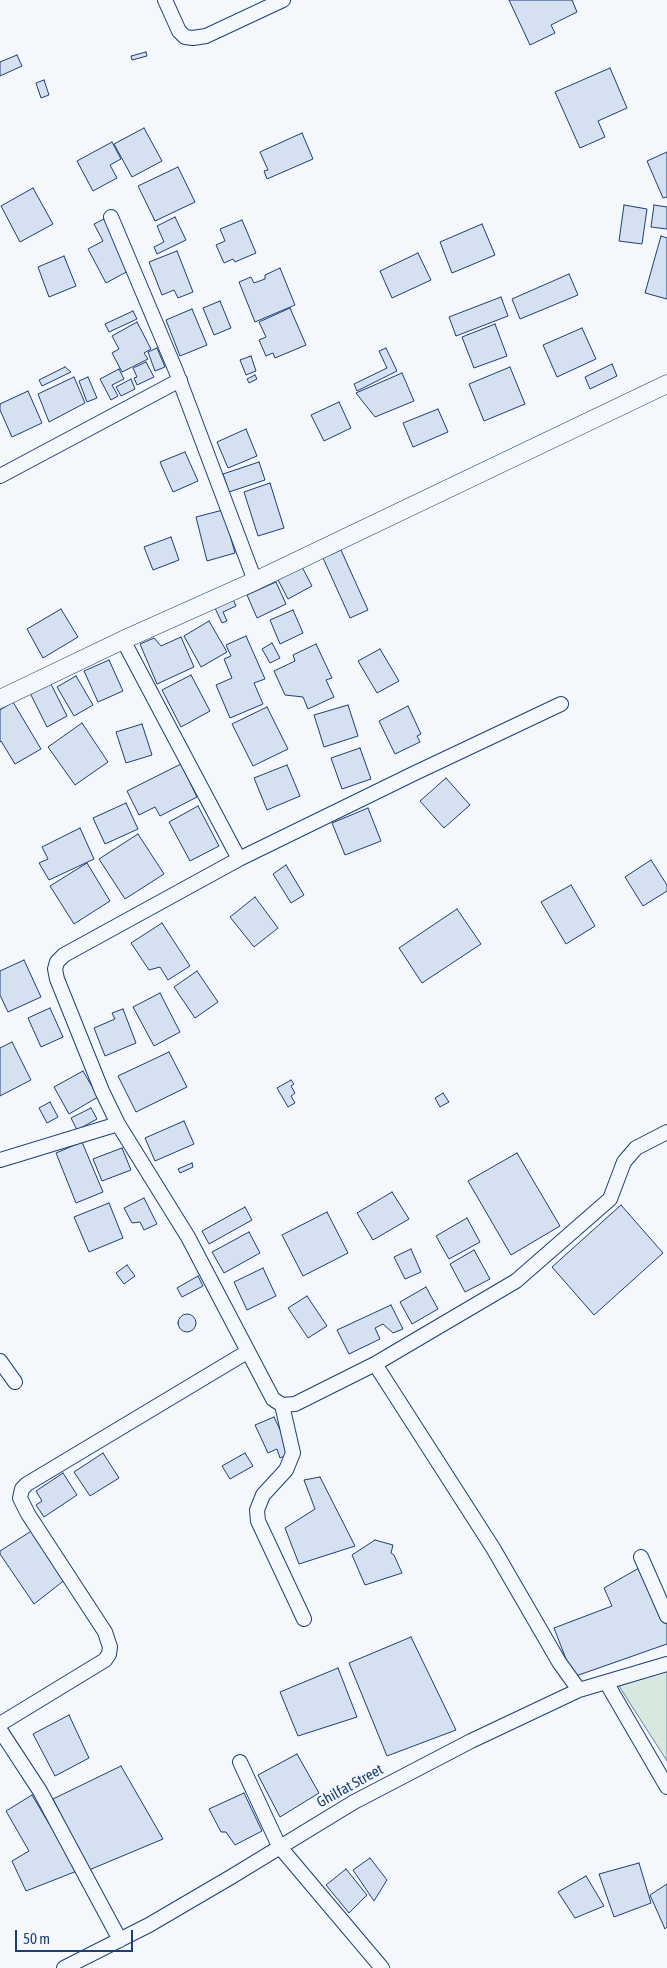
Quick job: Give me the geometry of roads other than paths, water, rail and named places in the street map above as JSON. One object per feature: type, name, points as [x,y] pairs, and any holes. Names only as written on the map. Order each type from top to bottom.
[{"type":"street","points":[[165,0],[179,31],[185,37],[192,38],[206,36],[283,0]]},
{"type":"street","points":[[111,217],[180,380],[255,581]]},
{"type":"street","points":[[0,476],[180,380]]},
{"type":"street","points":[[0,699],[123,640],[255,581],[667,384]]},
{"type":"street","points":[[123,640],[239,859]]},
{"type":"street","points":[[561,704],[415,772],[239,859],[64,955],[57,962],[55,969],[57,979],[102,1091],[118,1124],[188,1237],[273,1399],[282,1405],[295,1404],[375,1364],[516,1281],[610,1199],[624,1162],[636,1148],[667,1132]]},
{"type":"street","points":[[0,1160],[118,1124]]},
{"type":"street","points":[[0,1724],[105,1660],[109,1654],[110,1647],[105,1632],[28,1514],[20,1498],[22,1489],[27,1484],[247,1352]]},
{"type":"street","points":[[0,1361],[15,1382]]},
{"type":"street","points":[[375,1364],[492,1548],[559,1662],[579,1690]]},
{"type":"street","points":[[282,1405],[292,1453],[286,1470],[263,1495],[257,1515],[258,1521],[304,1620]]},
{"type":"street","points":[[641,1557],[667,1616]]},
{"type":"street","name":"Ghilfat Street","points":[[64,1968],[120,1940],[231,1877],[354,1802],[393,1781],[561,1697],[667,1664]]},
{"type":"street","points":[[606,1682],[667,1787]]},
{"type":"street","points":[[0,1730],[40,1791],[120,1940]]},
{"type":"street","points":[[240,1762],[280,1846],[382,1968]]}]
